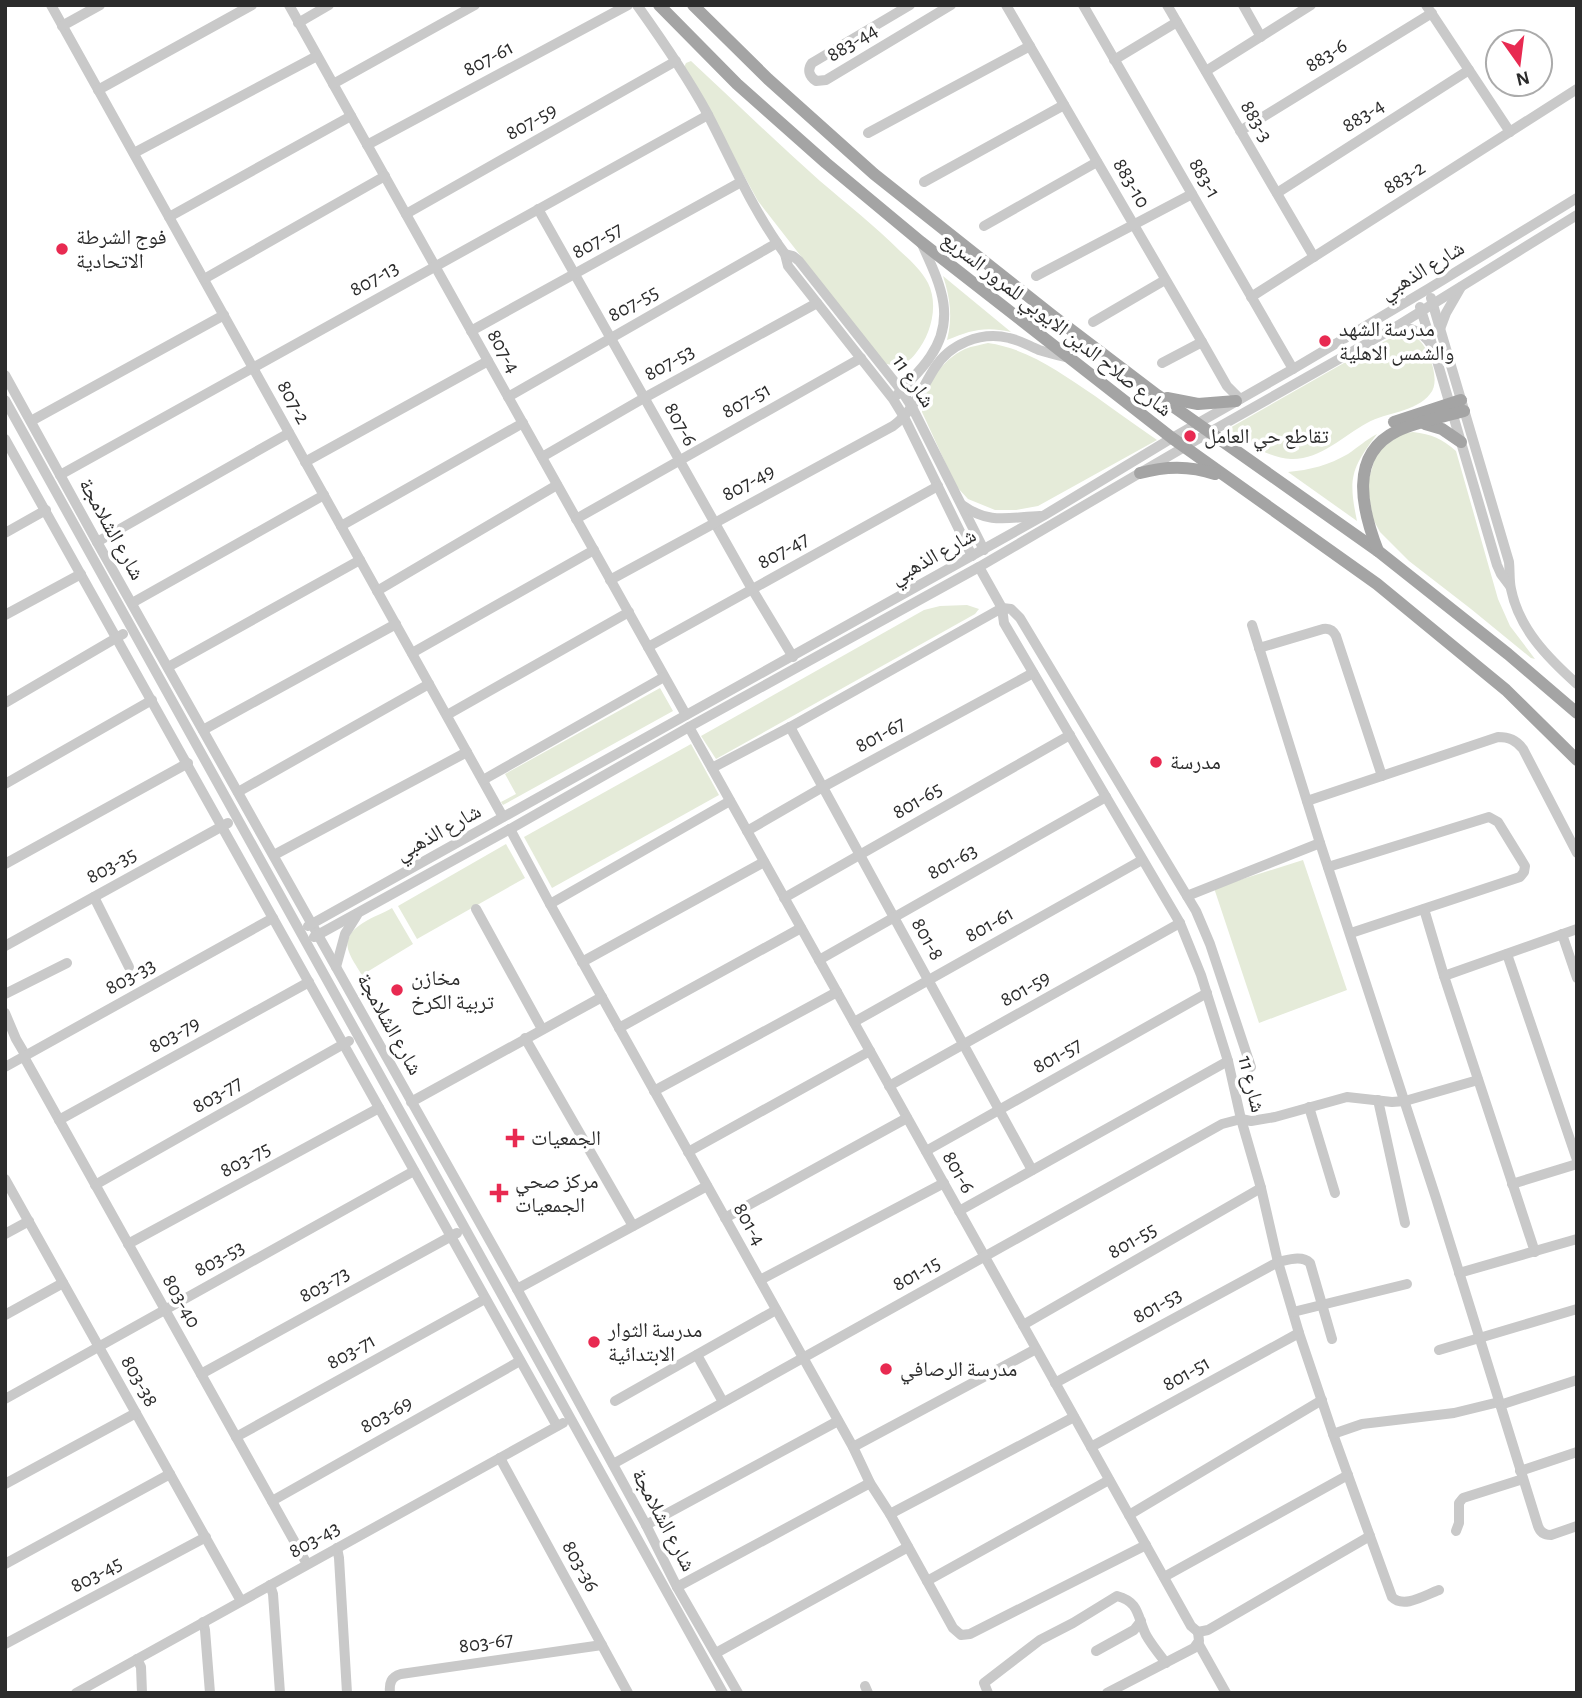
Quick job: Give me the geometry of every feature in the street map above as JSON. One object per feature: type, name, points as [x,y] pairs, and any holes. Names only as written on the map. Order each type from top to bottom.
[{"type":"main road","name":"شارع صلاح الدين الايوبي للمرور السريع","points":[[659,5],[746,91],[826,163],[922,242],[1172,438],[1377,584],[1506,690],[1577,760]]},
{"type":"main road","name":"شارع صلاح الدين الايوبي للمرور السريع","points":[[693,5],[768,79],[874,174],[1157,395],[1378,551],[1508,654],[1577,713]]},
{"type":"main road","points":[[1157,395],[1198,404],[1238,400]]},
{"type":"main road","points":[[1394,422],[1457,407]]},
{"type":"main road","points":[[1378,551],[1368,524],[1363,497],[1362,483],[1366,465],[1386,438],[1457,407]]},
{"type":"main road","points":[[1421,424],[1442,429],[1461,442]]},
{"type":"main road","points":[[1140,473],[1157,468],[1194,468],[1212,472],[1228,480]]},
{"type":"street","name":"807-2","points":[[51,5],[503,817]]},
{"type":"street","points":[[62,26],[100,5]]},
{"type":"street","points":[[99,90],[252,5]]},
{"type":"street","name":"807-4","points":[[289,5],[686,715]]},
{"type":"street","points":[[298,23],[329,5]]},
{"type":"street","points":[[333,84],[475,5]]},
{"type":"street","name":"807-61","points":[[367,145],[628,5]]},
{"type":"street","name":"شارع 11","points":[[637,5],[676,61],[708,115],[741,182],[785,254],[788,266],[862,358],[904,417],[972,556]]},
{"type":"street","name":"883-44","points":[[910,5],[812,62],[810,76],[816,81],[825,80],[951,5]]},
{"type":"street","name":"883-10","points":[[1006,5],[1227,386],[1238,400]]},
{"type":"street","name":"883-1","points":[[1083,5],[1293,369]]},
{"type":"street","name":"883-3","points":[[1167,5],[1314,257]]},
{"type":"street","points":[[1243,5],[1261,37]]},
{"type":"street","points":[[1206,71],[1311,5]]},
{"type":"street","points":[[1429,9],[1510,132]]},
{"type":"street","name":"883-6","points":[[1240,131],[1429,9]]},
{"type":"street","points":[[1114,60],[1177,22]]},
{"type":"street","points":[[868,133],[1030,46]]},
{"type":"street","points":[[134,153],[317,56]]},
{"type":"street","name":"807-59","points":[[406,214],[676,61]]},
{"type":"street","name":"883-4","points":[[1277,192],[1469,70]]},
{"type":"street","name":"883-2","points":[[1251,297],[1577,89]]},
{"type":"street","points":[[924,181],[1064,105]]},
{"type":"street","name":"807-13","points":[[60,475],[708,115]]},
{"type":"street","points":[[169,218],[351,116]]},
{"type":"street","points":[[984,226],[1097,162]]},
{"type":"street","points":[[204,279],[385,176]]},
{"type":"street","name":"807-57","points":[[471,331],[741,182]]},
{"type":"street","points":[[1036,276],[1192,194]]},
{"type":"street","name":"شارع الذهبي","points":[[302,936],[312,924],[1043,516],[1577,198]]},
{"type":"street","name":"807-6","points":[[538,209],[714,523],[793,657]]},
{"type":"street","name":"شارع الذهبي","points":[[302,936],[319,934],[357,915],[979,567],[1394,328],[1577,215]]},
{"type":"street","points":[[893,399],[931,356],[939,341],[944,321],[942,291],[922,242]]},
{"type":"street","name":"807-55","points":[[508,397],[777,243]]},
{"type":"street","name":"شارع 11","points":[[785,254],[799,261],[901,390],[984,550]]},
{"type":"street","points":[[1093,322],[1166,280]]},
{"type":"street","points":[[1440,328],[1463,285]]},
{"type":"street","points":[[1428,289],[1440,328],[1457,407],[1461,442],[1499,569],[1510,586],[1520,615],[1535,641],[1577,684]]},
{"type":"street","points":[[1416,296],[1509,562],[1510,586]]},
{"type":"street","name":"807-53","points":[[542,457],[817,303]]},
{"type":"street","points":[[31,421],[224,315]]},
{"type":"street","points":[[1394,328],[1414,329],[1433,347]]},
{"type":"street","name":"807-49","points":[[610,580],[893,426],[912,407],[933,370],[956,347],[971,340],[1000,336],[1070,358]]},
{"type":"street","points":[[1162,363],[1202,342]]},
{"type":"street","name":"807-51","points":[[576,519],[862,358]]},
{"type":"street","points":[[306,462],[488,361]]},
{"type":"street","name":"شارع الشلامجة","points":[[5,375],[517,1289],[677,1587],[738,1693]]},
{"type":"street","name":"شارع الشلامجة","points":[[5,400],[723,1693]]},
{"type":"street","points":[[341,526],[523,423]]},
{"type":"street","points":[[97,542],[289,433]]},
{"type":"street","points":[[26,438],[7,445],[188,763],[556,1426]]},
{"type":"street","points":[[377,591],[558,485]]},
{"type":"street","name":"807-47","points":[[648,647],[938,486]]},
{"type":"street","points":[[132,603],[324,495]]},
{"type":"street","points":[[962,506],[993,519],[1043,516]]},
{"type":"street","points":[[5,533],[46,510]]},
{"type":"street","points":[[412,653],[594,550]]},
{"type":"street","points":[[168,667],[360,560]]},
{"type":"street","name":"شارع 11","points":[[979,567],[1002,608],[1004,623],[1180,923],[1195,957],[1228,1061],[1278,1262],[1299,1333],[1392,1597],[1396,1602],[1405,1603],[1438,1590]]},
{"type":"street","points":[[5,615],[81,574]]},
{"type":"street","points":[[712,768],[1002,608],[1011,609],[1020,618],[1196,911],[1210,944],[1251,1067]]},
{"type":"street","points":[[447,715],[629,612]]},
{"type":"street","points":[[203,730],[396,624]]},
{"type":"street","points":[[1252,625],[1538,1525],[1542,1533],[1551,1535],[1577,1526]]},
{"type":"street","points":[[1259,648],[1323,629],[1333,632],[1382,776]]},
{"type":"street","points":[[5,703],[132,630]]},
{"type":"street","name":"801-67","points":[[747,831],[1033,673]]},
{"type":"street","points":[[483,780],[664,677]]},
{"type":"street","points":[[238,792],[429,684]]},
{"type":"street","points":[[5,784],[152,700]]},
{"type":"street","name":"801-6","points":[[689,727],[1198,1638],[1226,1693]]},
{"type":"street","name":"801-8","points":[[790,727],[1032,1170]]},
{"type":"street","name":"801-65","points":[[784,898],[1070,735]]},
{"type":"street","points":[[1307,801],[1498,737],[1512,739],[1523,749],[1577,853]]},
{"type":"street","points":[[274,855],[467,752]]},
{"type":"street","points":[[5,864],[188,763]]},
{"type":"street","name":"801-63","points":[[819,960],[1106,797]]},
{"type":"street","points":[[550,904],[730,801]]},
{"type":"street","points":[[1328,867],[1489,817],[1496,819],[1525,866],[1522,875],[1351,933]]},
{"type":"street","name":"803-35","points":[[5,946],[236,818]]},
{"type":"street","name":"801-4","points":[[510,829],[853,1447],[870,1483],[953,1628],[961,1635],[970,1634],[1146,1545]]},
{"type":"street","points":[[1187,896],[1320,843]]},
{"type":"street","name":"801-61","points":[[853,1022],[1142,860]]},
{"type":"street","points":[[582,962],[764,862]]},
{"type":"street","points":[[1160,889],[1177,879]]},
{"type":"street","points":[[94,897],[129,967]]},
{"type":"street","points":[[476,909],[542,1029]]},
{"type":"street","points":[[1424,909],[1535,1252]]},
{"type":"street","points":[[336,967],[341,945],[357,915]]},
{"type":"street","name":"803-33","points":[[5,1068],[273,918]]},
{"type":"street","name":"801-59","points":[[890,1086],[1180,923]]},
{"type":"street","points":[[619,1028],[801,928]]},
{"type":"street","points":[[1444,976],[1577,929]]},
{"type":"street","points":[[1562,934],[1577,978]]},
{"type":"street","points":[[1507,954],[1577,1162],[1512,1184]]},
{"type":"street","points":[[5,994],[67,963]]},
{"type":"street","name":"803-79","points":[[59,1120],[309,982]]},
{"type":"street","points":[[654,1091],[837,992]]},
{"type":"street","name":"801-57","points":[[926,1151],[1207,993]]},
{"type":"street","points":[[411,1102],[602,997]]},
{"type":"street","name":"803-40","points":[[5,1013],[8,1027],[307,1564]]},
{"type":"street","name":"803-77","points":[[95,1185],[358,1037]]},
{"type":"street","points":[[525,1038],[633,1226]]},
{"type":"street","points":[[688,1152],[870,1051]]},
{"type":"street","points":[[959,1211],[1228,1061]]},
{"type":"street","name":"801-15","points":[[613,1464],[1222,1124],[1241,1119],[1251,1121],[1275,1117],[1347,1097],[1405,1101],[1478,1080]]},
{"type":"street","points":[[1378,1100],[1405,1223]]},
{"type":"street","points":[[1309,1107],[1335,1192]]},
{"type":"street","name":"803-75","points":[[128,1244],[379,1108]]},
{"type":"street","points":[[725,1218],[907,1118]]},
{"type":"street","name":"803-53","points":[[5,1399],[414,1171]]},
{"type":"street","name":"803-38","points":[[5,1179],[242,1601]]},
{"type":"street","points":[[760,1280],[944,1183]]},
{"type":"street","points":[[517,1289],[707,1186]]},
{"type":"street","name":"801-55","points":[[1023,1325],[1261,1188]]},
{"type":"street","points":[[5,1234],[29,1221]]},
{"type":"street","name":"803-73","points":[[201,1374],[465,1228]]},
{"type":"street","points":[[1459,1273],[1577,1239]]},
{"type":"street","points":[[1278,1262],[1306,1259],[1310,1263],[1332,1339]]},
{"type":"street","name":"801-53","points":[[1055,1383],[1278,1262]]},
{"type":"street","points":[[5,1315],[64,1283]]},
{"type":"street","points":[[1293,1312],[1407,1284]]},
{"type":"street","name":"803-71","points":[[236,1437],[485,1299]]},
{"type":"street","points":[[1440,1350],[1577,1309]]},
{"type":"street","points":[[615,1401],[776,1310]]},
{"type":"street","name":"801-51","points":[[1091,1447],[1299,1333]]},
{"type":"street","points":[[853,1447],[1037,1349]]},
{"type":"street","points":[[697,1354],[723,1402]]},
{"type":"street","name":"803-69","points":[[272,1501],[520,1361]]},
{"type":"street","points":[[1333,1434],[1362,1424],[1454,1413],[1577,1380]]},
{"type":"street","points":[[1129,1515],[1322,1400]]},
{"type":"street","points":[[5,1484],[136,1413]]},
{"type":"street","points":[[890,1514],[1074,1417]]},
{"type":"street","name":"803-43","points":[[76,1693],[571,1418]]},
{"type":"street","points":[[646,1525],[838,1421]]},
{"type":"street","points":[[1456,1531],[1459,1523],[1458,1503],[1463,1498],[1577,1452]]},
{"type":"street","name":"803-36","points":[[500,1458],[628,1693]]},
{"type":"street","points":[[5,1564],[170,1474]]},
{"type":"street","points":[[1164,1577],[1348,1475]]},
{"type":"street","points":[[927,1581],[1109,1480]]},
{"type":"street","points":[[677,1587],[870,1483]]},
{"type":"street","points":[[1107,1693],[1191,1650],[1198,1638],[1208,1630],[1370,1536]]},
{"type":"street","name":"803-45","points":[[5,1644],[206,1537]]},
{"type":"street","points":[[716,1653],[908,1547]]},
{"type":"street","points":[[337,1548],[347,1693]]},
{"type":"street","points":[[270,1585],[273,1594],[280,1693]]},
{"type":"street","points":[[988,1693],[984,1683],[1040,1640],[1117,1597],[1126,1599],[1136,1607],[1146,1635],[1166,1663]]},
{"type":"street","points":[[203,1622],[210,1693]]},
{"type":"street","points":[[1096,1651],[1134,1630],[1142,1622]]},
{"type":"street","name":"803-67","points":[[390,1693],[390,1681],[401,1674],[602,1645]]},
{"type":"street","points":[[137,1659],[141,1667],[142,1693]]},
{"type":"green space","points":[[691,61],[881,233],[922,274],[928,283],[933,301],[932,320],[926,338],[909,360],[898,365],[884,363],[758,201],[684,67]]},
{"type":"green space","points":[[943,276],[1011,332],[978,330],[947,340],[950,308]]},
{"type":"green space","points":[[1405,334],[1414,336],[1422,343],[1434,372],[1435,382],[1430,394],[1417,405],[1375,419],[1331,446],[1302,458],[1282,458],[1266,452],[1228,429],[1365,351]]},
{"type":"green space","points":[[988,343],[1031,356],[1044,363],[1157,440],[1038,506],[995,510],[968,499],[956,486],[922,412],[931,384],[942,367],[965,349]]},
{"type":"green space","points":[[1413,432],[1436,438],[1456,451],[1498,599],[1510,626],[1535,659],[1409,561],[1380,532],[1373,519],[1367,485],[1377,452],[1401,434]]},
{"type":"green space","points":[[1377,434],[1362,456],[1354,475],[1353,494],[1357,521],[1288,472],[1334,461]]},
{"type":"green space","points":[[967,605],[979,609],[975,614],[716,759],[701,736],[924,610],[940,606]]},
{"type":"green space","points":[[660,688],[673,711],[503,805],[501,802],[516,794],[505,774]]},
{"type":"green space","points":[[691,744],[719,795],[552,888],[524,837]]},
{"type":"green space","points":[[506,844],[525,878],[417,939],[398,906]]},
{"type":"green space","points":[[1303,860],[1347,990],[1259,1023],[1214,888]]},
{"type":"green space","points":[[392,908],[413,944],[362,975],[348,949],[351,934],[362,923]]},
{"type":"place","name":"فوج الشرطة الاتحادية","points":[[62,249]]},
{"type":"place","name":"مدرسة الشهد والشمس الاهلية","points":[[1325,341]]},
{"type":"place","name":"تقاطع حي العامل","points":[[1190,436]]},
{"type":"place","name":"مدرسة","points":[[1156,762]]},
{"type":"place","name":"مخازن تربية الكرخ","points":[[397,990]]},
{"type":"place","name":"الجمعيات","points":[[515,1138]]},
{"type":"place","name":"مركز صحي الجمعيات","points":[[499,1193]]},
{"type":"place","name":"مدرسة الثوار الابتدائية","points":[[594,1342]]},
{"type":"place","name":"مدرسة الرصافي","points":[[886,1369]]}]
